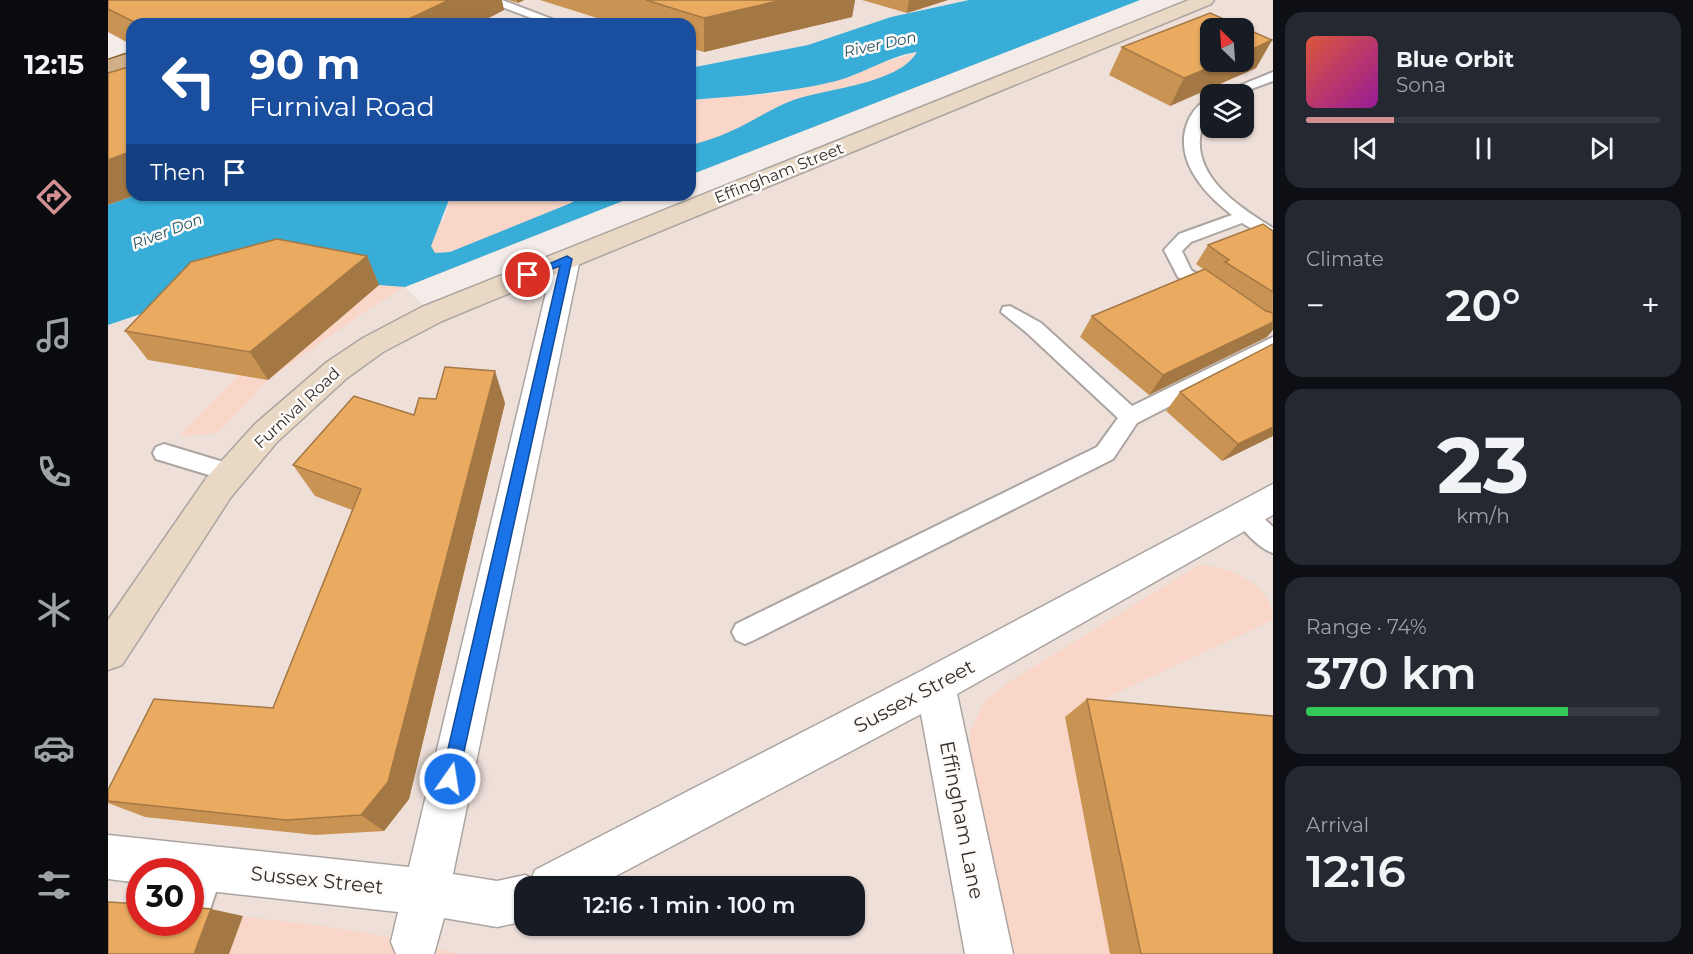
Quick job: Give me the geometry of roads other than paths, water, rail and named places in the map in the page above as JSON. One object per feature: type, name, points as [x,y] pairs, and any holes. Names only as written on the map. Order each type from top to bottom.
[{"type":"main road","name":"Effingham Street","points":[[567,259],[1205,0]]},
{"type":"main road","points":[[108,67],[126,60]]},
{"type":"main road","points":[[108,85],[126,78]]},
{"type":"main road","name":"Furnival Road","points":[[108,652],[219,487],[266,433],[305,396],[373,345],[432,314],[567,259]]},
{"type":"street","points":[[415,942],[424,892],[567,259]]},
{"type":"street","name":"Sussex Street","points":[[570,876],[935,685],[1259,506]]},
{"type":"street","name":"Effingham Lane","points":[[935,685],[989,954]]},
{"type":"street","name":"Sussex Street","points":[[108,857],[424,892],[497,904],[514,900]]},
{"type":"lane","points":[[490,0],[542,18]]},
{"type":"lane","points":[[1252,84],[1273,76]]},
{"type":"lane","points":[[1200,113],[1192,134],[1197,167],[1208,184],[1243,217],[1273,236]]},
{"type":"lane","points":[[1230,306],[1184,273],[1173,250],[1185,238],[1243,217]]},
{"type":"lane","points":[[1010,312],[1034,328],[1130,417]]},
{"type":"lane","points":[[745,632],[1105,453],[1130,417],[1271,334]]},
{"type":"lane","points":[[164,453],[232,473]]},
{"type":"lane","points":[[1259,506],[1273,543]]},
{"type":"lane","points":[[204,885],[210,868]]},
{"type":"water","name":"River Don","points":[[969,0],[1140,0],[696,173],[696,144],[724,134],[791,101],[878,79],[908,63],[917,52],[896,57],[846,78],[818,85],[763,94],[696,100],[696,67],[808,45],[891,17]]},
{"type":"water","name":"River Don","points":[[126,199],[126,201],[449,201],[431,246],[435,253],[450,252],[574,201],[623,201],[405,287],[379,285],[210,291],[108,325],[108,205]]}]
